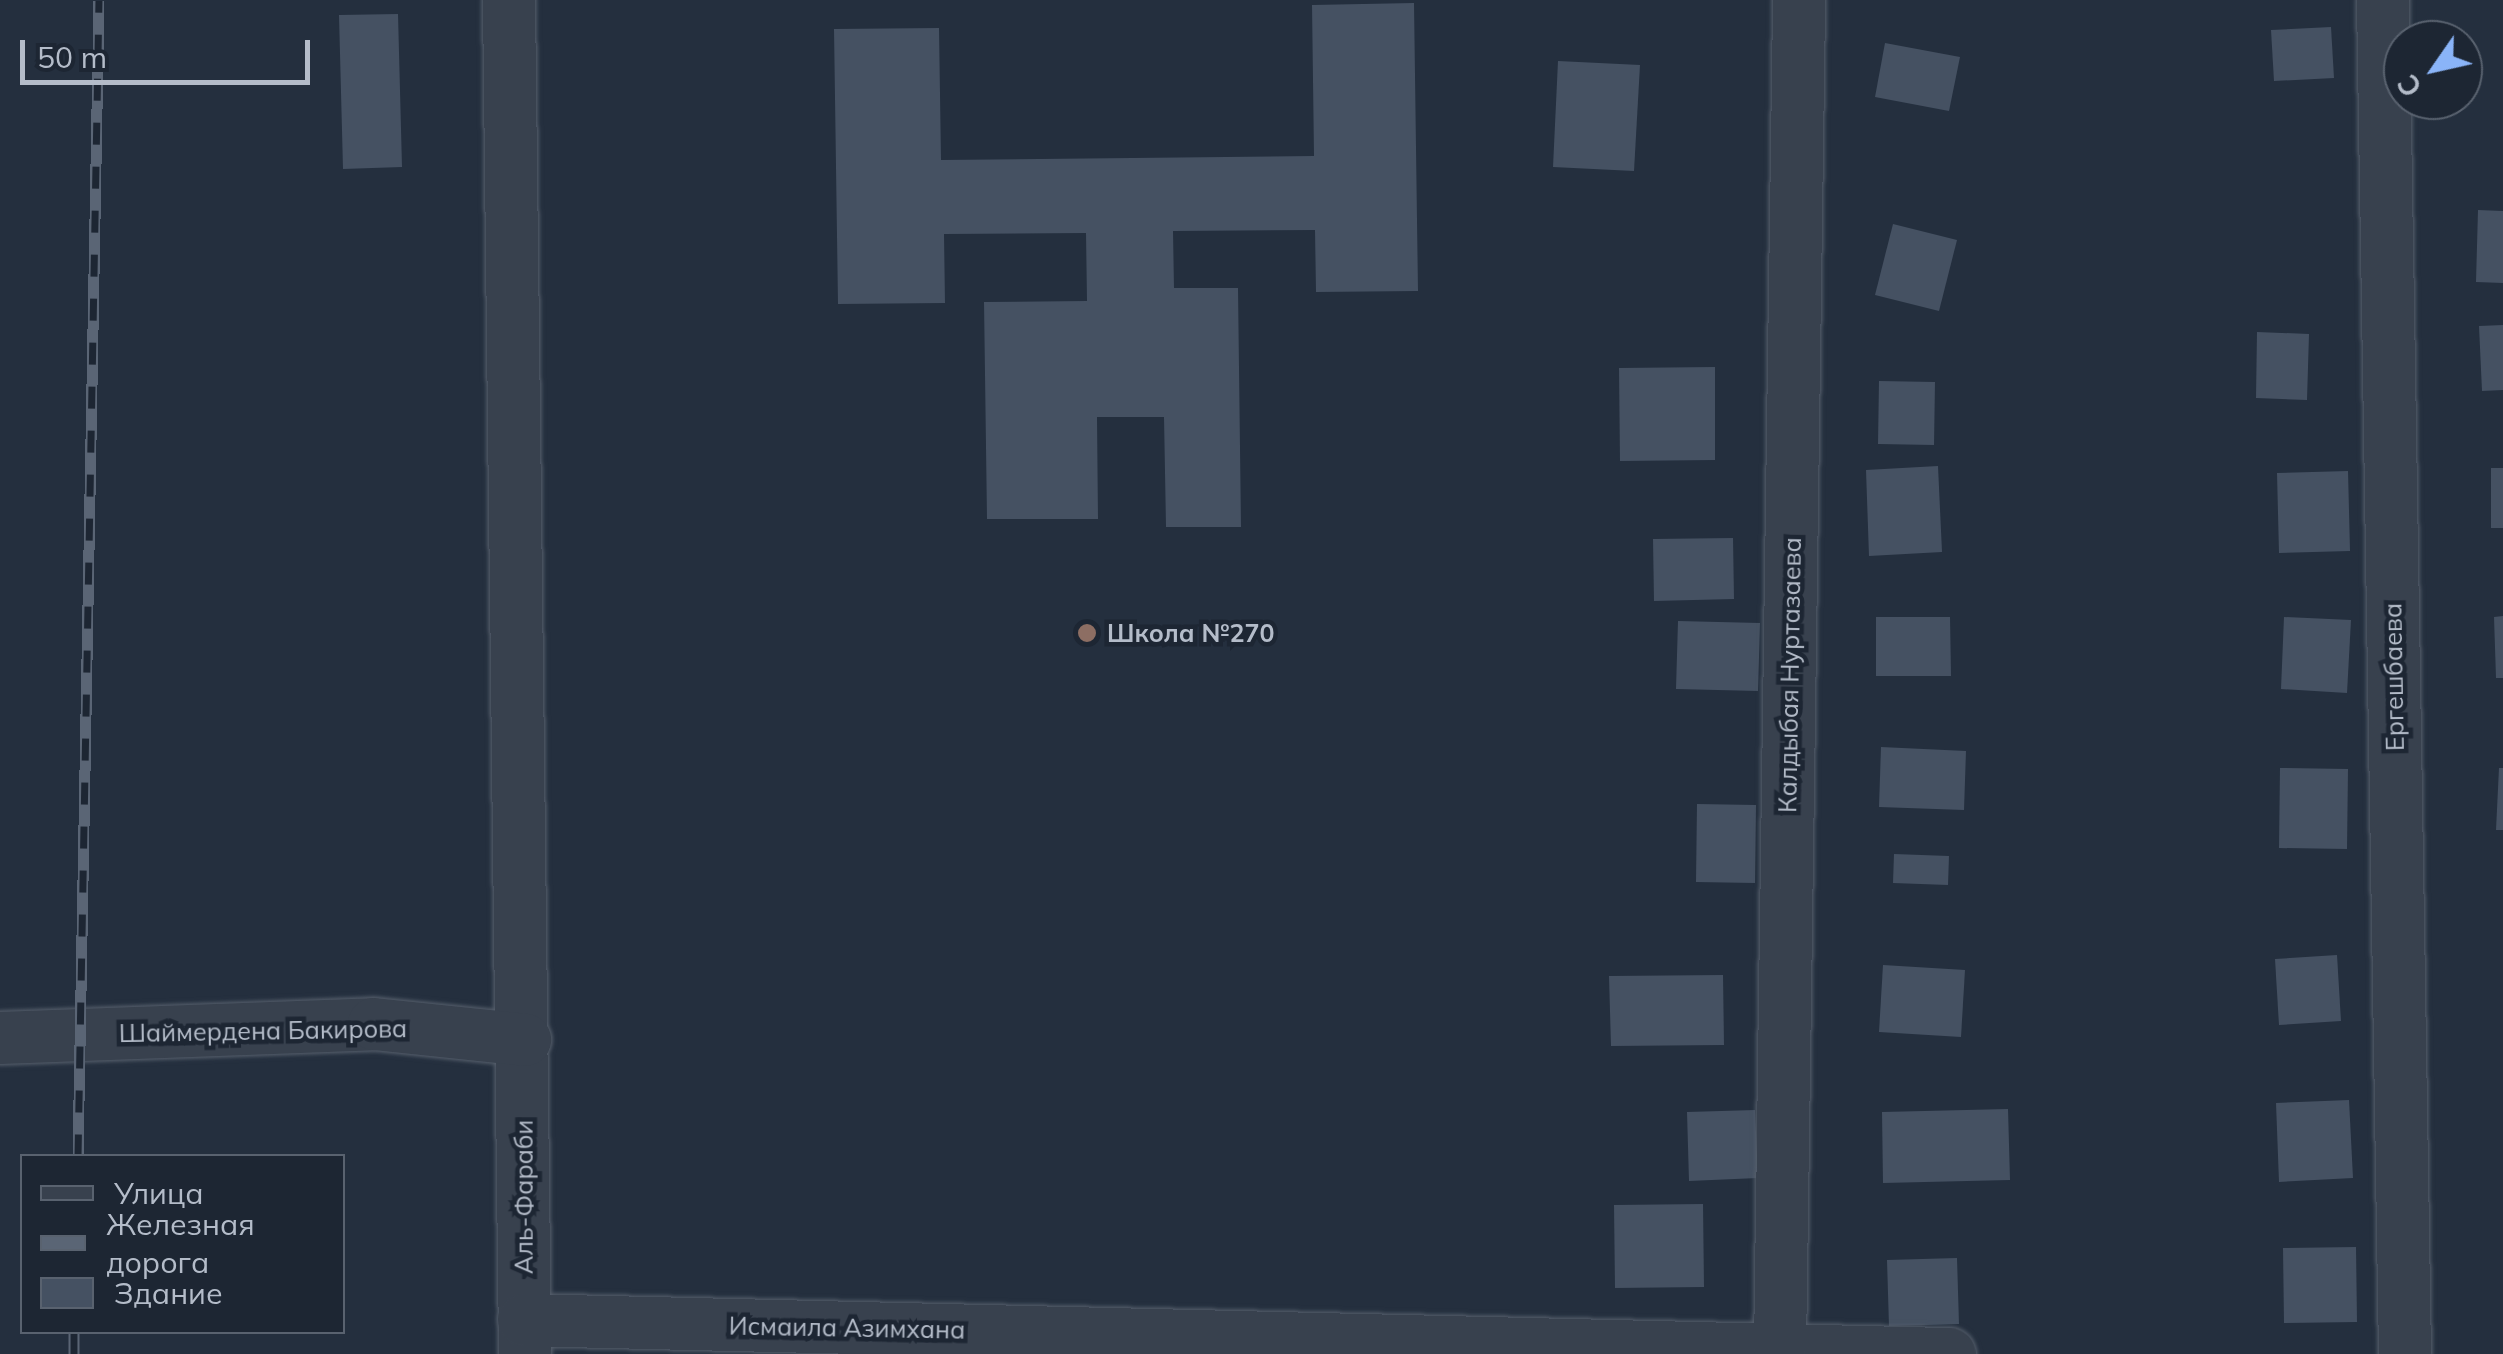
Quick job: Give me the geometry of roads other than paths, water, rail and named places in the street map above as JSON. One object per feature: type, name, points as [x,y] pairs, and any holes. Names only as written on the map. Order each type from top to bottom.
[{"type":"street","name":"Аль-Фараби","points":[[509,0],[524,1040],[524,1337]]},
{"type":"street","name":"Калдыбая Нуртазаева","points":[[1780,1350],[1800,0]]},
{"type":"street","name":"Ергешбаева","points":[[2383,0],[2405,1354]]},
{"type":"street","name":"Шаймердена Бакирова","points":[[0,1038],[374,1024],[524,1040]]},
{"type":"street","name":"Исмаила Азимхана","points":[[524,1337],[1950,1354]]},
{"type":"railway","points":[[78,1154],[99,0]]},
{"type":"railway","points":[[74,1334],[74,1354]]},
{"type":"place","name":"Школа №270","points":[[1087,633]]}]
